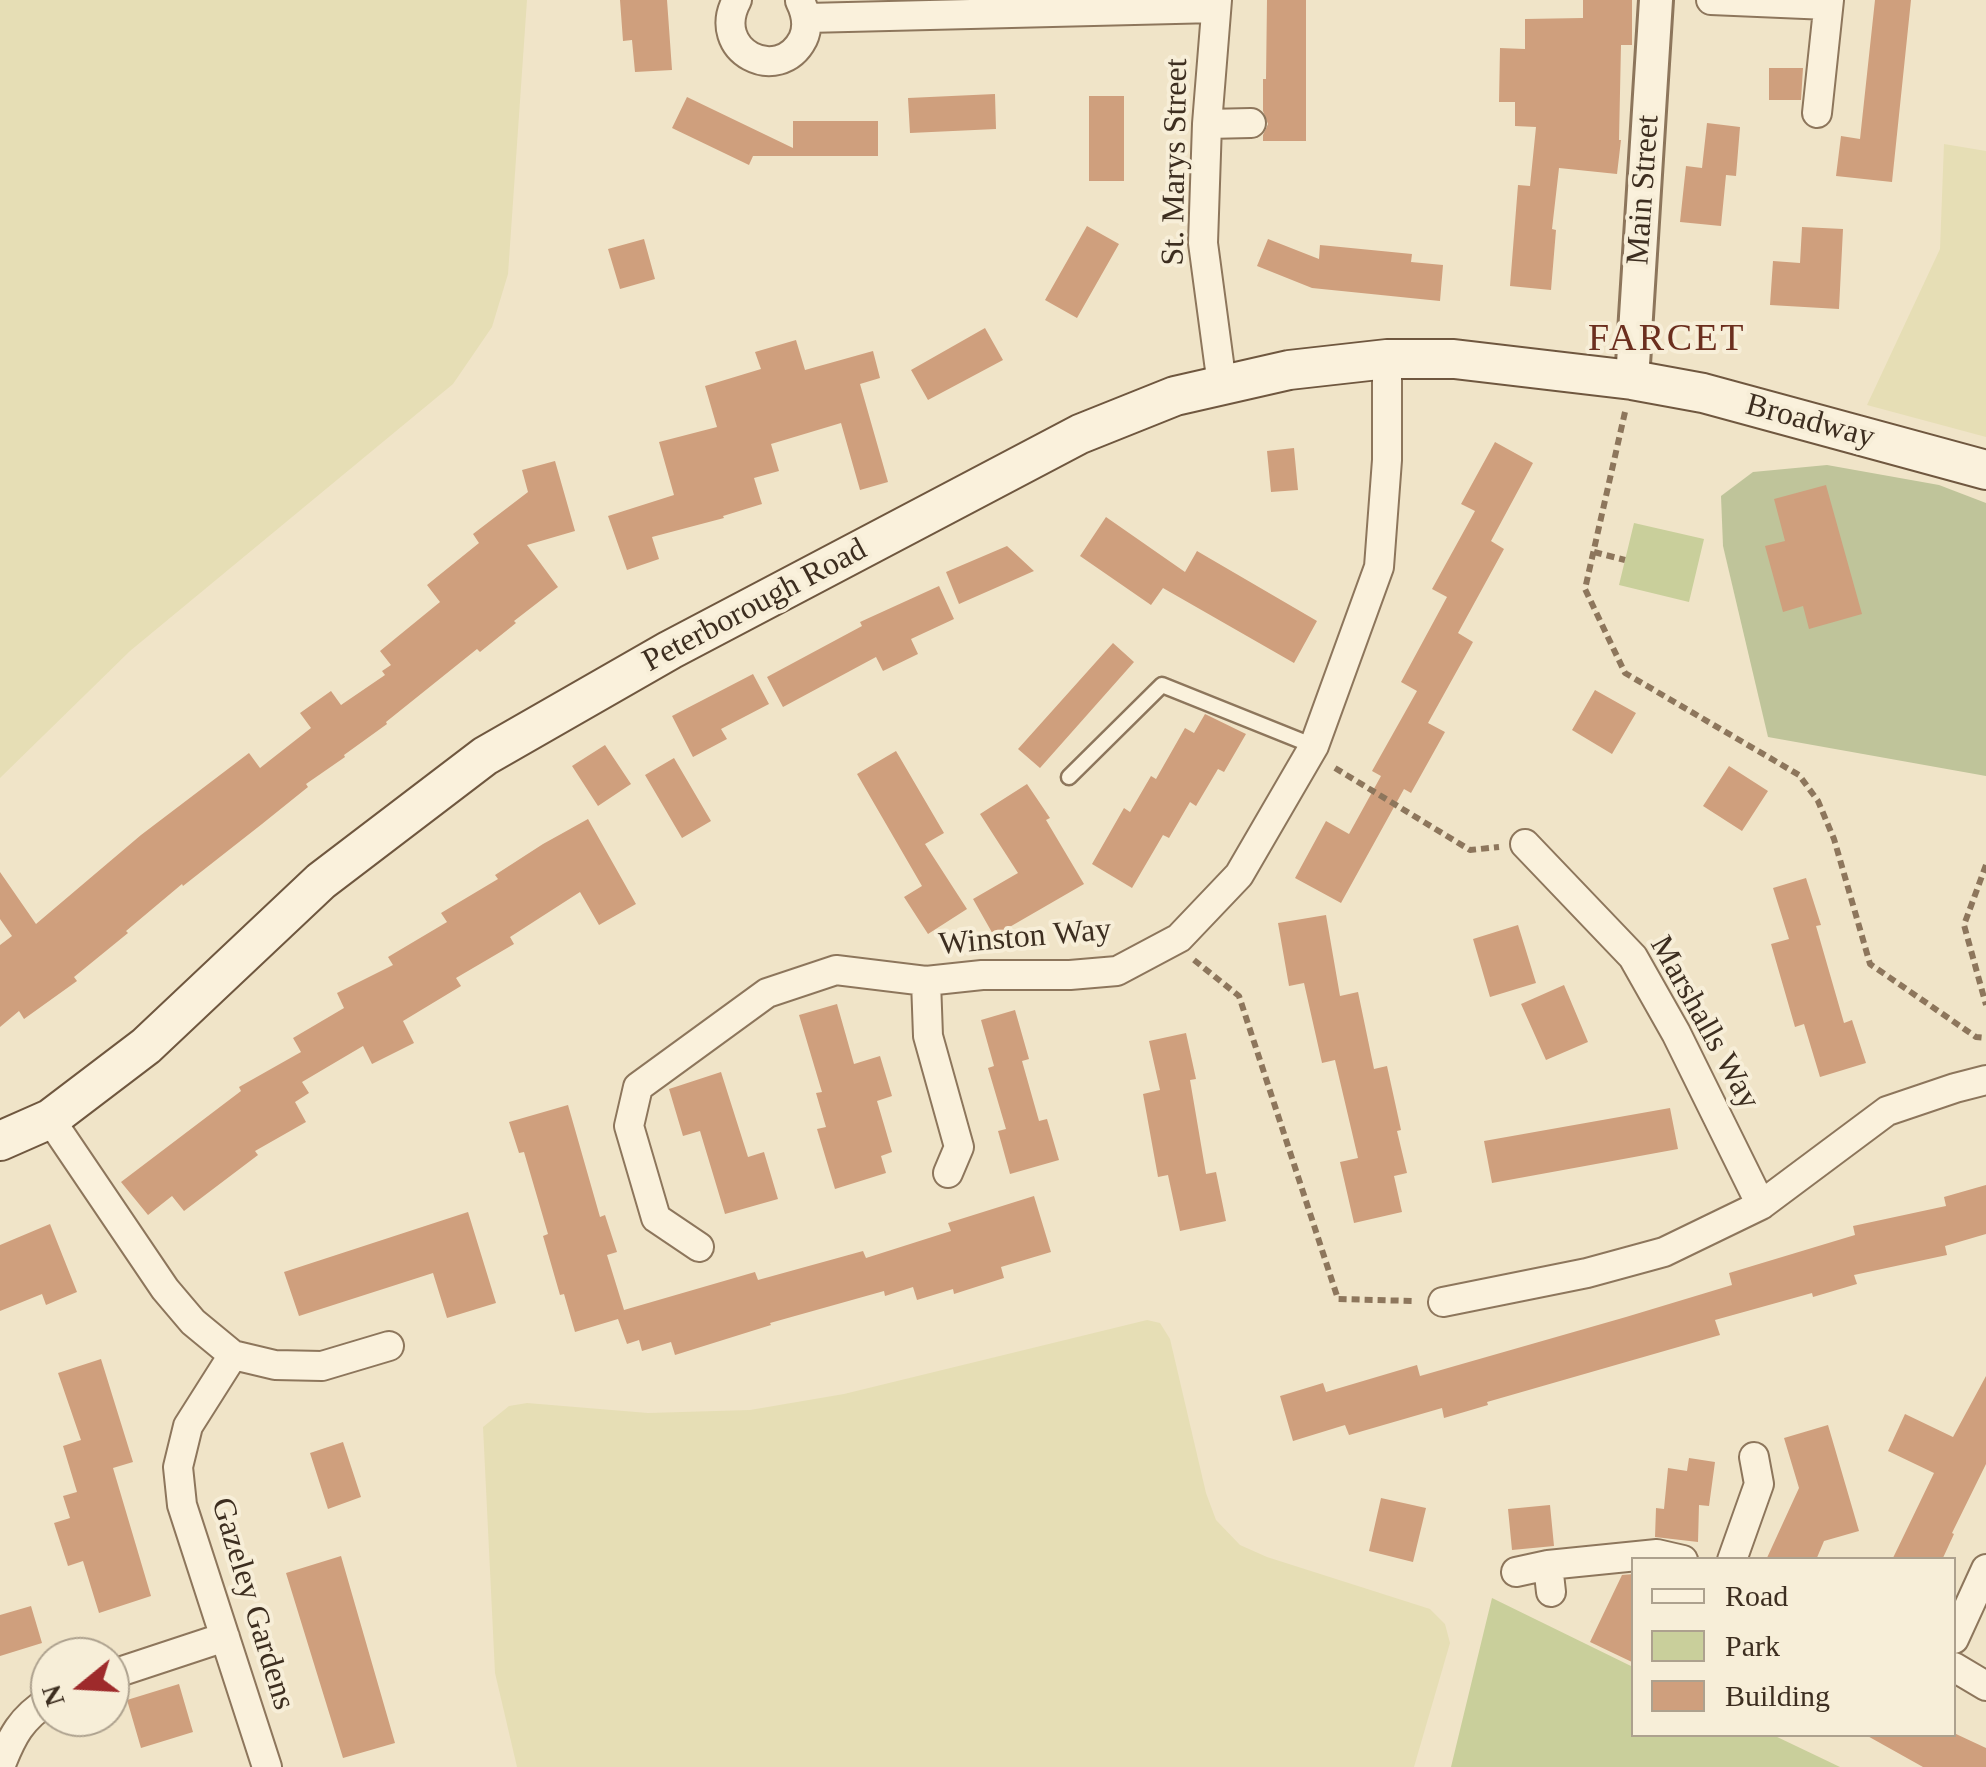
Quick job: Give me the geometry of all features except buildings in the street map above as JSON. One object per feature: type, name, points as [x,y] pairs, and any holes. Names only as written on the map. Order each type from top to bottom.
[{"type":"main road","name":"Peterborough Road","points":[[0,1141],[50,1119],[146,1046],[321,881],[484,756],[654,659],[1080,434],[1175,396],[1288,370],[1387,359],[1454,359],[1629,393]]},
{"type":"main road","name":"Broadway","points":[[1629,393],[1703,393],[1986,470]]},
{"type":"street","points":[[737,0],[732,10],[731,35],[746,55],[770,61],[794,52],[802,42],[806,30],[803,9],[1216,4]]},
{"type":"street","name":"Main Street","points":[[1629,393],[1656,0]]},
{"type":"street","points":[[1711,0],[1828,3],[1817,113]]},
{"type":"street","name":"St. Marys Street","points":[[1216,4],[1204,243],[1222,385]]},
{"type":"street","points":[[1208,124],[1252,124]]},
{"type":"street","name":"Winston Way","points":[[699,1247],[656,1218],[628,1126],[638,1086],[767,993],[836,970],[926,981],[982,975],[1118,971],[1186,948],[1239,875],[1312,749],[1378,567],[1387,460],[1387,359]]},
{"type":"street","name":"Marshalls Way","points":[[1525,844],[1633,957],[1676,1032],[1761,1205]]},
{"type":"street","points":[[926,981],[928,1036],[959,1148],[948,1173]]},
{"type":"street","points":[[1442,1302],[1664,1252],[1761,1205],[1887,1111],[1986,1080]]},
{"type":"street","points":[[50,1119],[165,1289],[193,1322],[233,1356],[275,1365],[322,1366],[388,1346]]},
{"type":"street","name":"Gazeley Gardens","points":[[233,1356],[188,1426],[178,1467],[182,1505],[267,1767]]},
{"type":"street","points":[[1733,1557],[1759,1484],[1754,1457]]},
{"type":"street","points":[[1645,1557],[1670,1557]]},
{"type":"street","points":[[1516,1572],[1550,1579],[1631,1560]]},
{"type":"street","points":[[1956,1635],[1986,1569]]},
{"type":"street","points":[[130,1669],[225,1636]]},
{"type":"street","points":[[1956,1668],[1986,1686]]},
{"type":"street","points":[[0,1766],[12,1736],[30,1715]]},
{"type":"lane","points":[[1069,777],[1162,686],[1312,749]]},
{"type":"path","points":[[1629,393],[1585,589],[1625,673],[1799,775],[1818,800],[1834,839],[1870,964],[1976,1037],[1986,1038]]},
{"type":"path","points":[[1594,552],[1625,560]]},
{"type":"path","points":[[1312,749],[1470,850],[1525,844]]},
{"type":"path","points":[[1986,865],[1964,925],[1986,1005]]},
{"type":"path","points":[[1186,948],[1238,996],[1338,1299],[1442,1302]]},
{"type":"shaded area","points":[[0,0],[527,0],[508,274],[492,327],[453,384],[130,651],[0,778]]},
{"type":"shaded area","points":[[1944,144],[1986,151],[1986,437],[1867,405],[1940,249]]},
{"type":"shaded area","points":[[1147,1320],[1160,1323],[1170,1339],[1206,1493],[1216,1520],[1240,1545],[1430,1609],[1445,1624],[1450,1643],[1414,1767],[517,1767],[495,1673],[483,1427],[509,1406],[527,1403],[648,1413],[750,1410],[844,1394]]},
{"type":"green space","points":[[1827,465],[1939,485],[1986,503],[1986,776],[1768,737],[1723,546],[1721,496],[1753,472]]},
{"type":"green space","points":[[1634,523],[1704,539],[1689,602],[1619,585]]},
{"type":"green space","points":[[1492,1598],[1631,1666],[1631,1737],[1777,1737],[1840,1767],[1451,1767]]},
{"type":"district","name":"FARCET","points":[[1667,340]]}]
